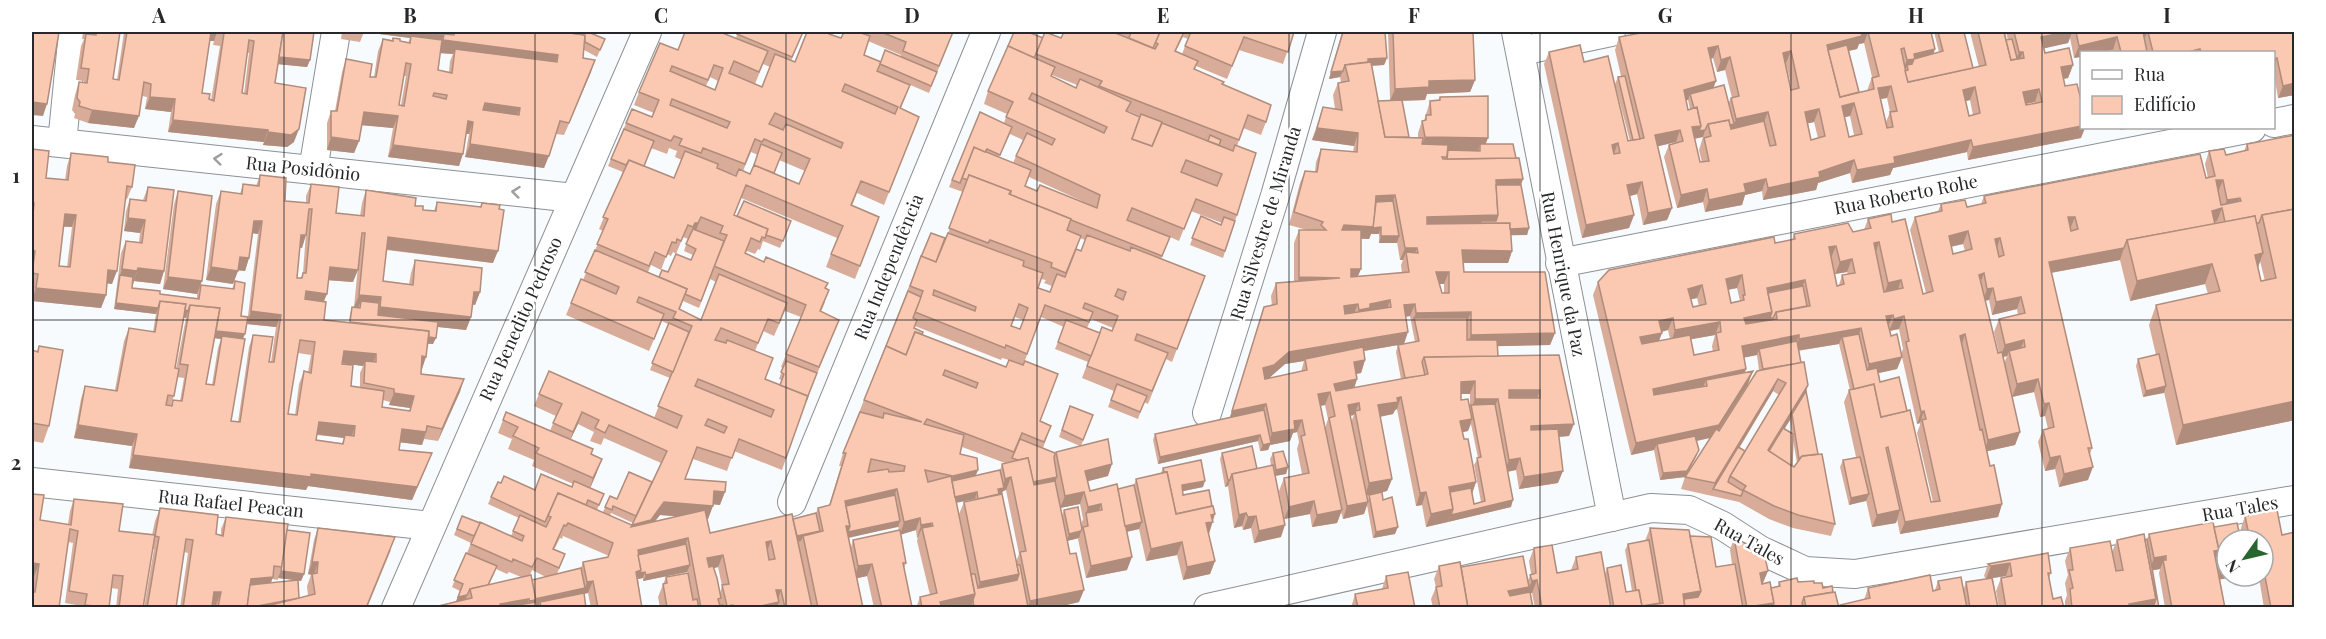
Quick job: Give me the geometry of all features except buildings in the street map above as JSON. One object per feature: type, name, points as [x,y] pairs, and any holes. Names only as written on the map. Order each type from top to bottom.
[{"type":"street","points":[[62,143],[73,32]]},
{"type":"street","points":[[313,170],[336,32]]},
{"type":"street","name":"Rua Benedito Pedroso","points":[[396,608],[647,32]]},
{"type":"street","name":"Rua Independência","points":[[792,502],[986,32]]},
{"type":"street","name":"Rua Silvestre de Miranda","points":[[1207,414],[1275,196],[1322,32]]},
{"type":"street","points":[[1519,41],[1611,32]]},
{"type":"street","name":"Rua Henrique da Paz","points":[[1519,41],[1560,263],[1612,517]]},
{"type":"street","points":[[2275,123],[2295,119]]},
{"type":"street","name":"Rua Roberto Rohe","points":[[1560,263],[2247,129]]},
{"type":"street","name":"Rua Posidônio","points":[[32,140],[574,198]]},
{"type":"street","name":"Rua Rafael Peacan","points":[[32,482],[431,526]]},
{"type":"street","name":"Rua Tales","points":[[1208,608],[1651,508],[1689,510],[1724,526],[1761,550],[1805,571],[1855,574],[2295,500]]}]
